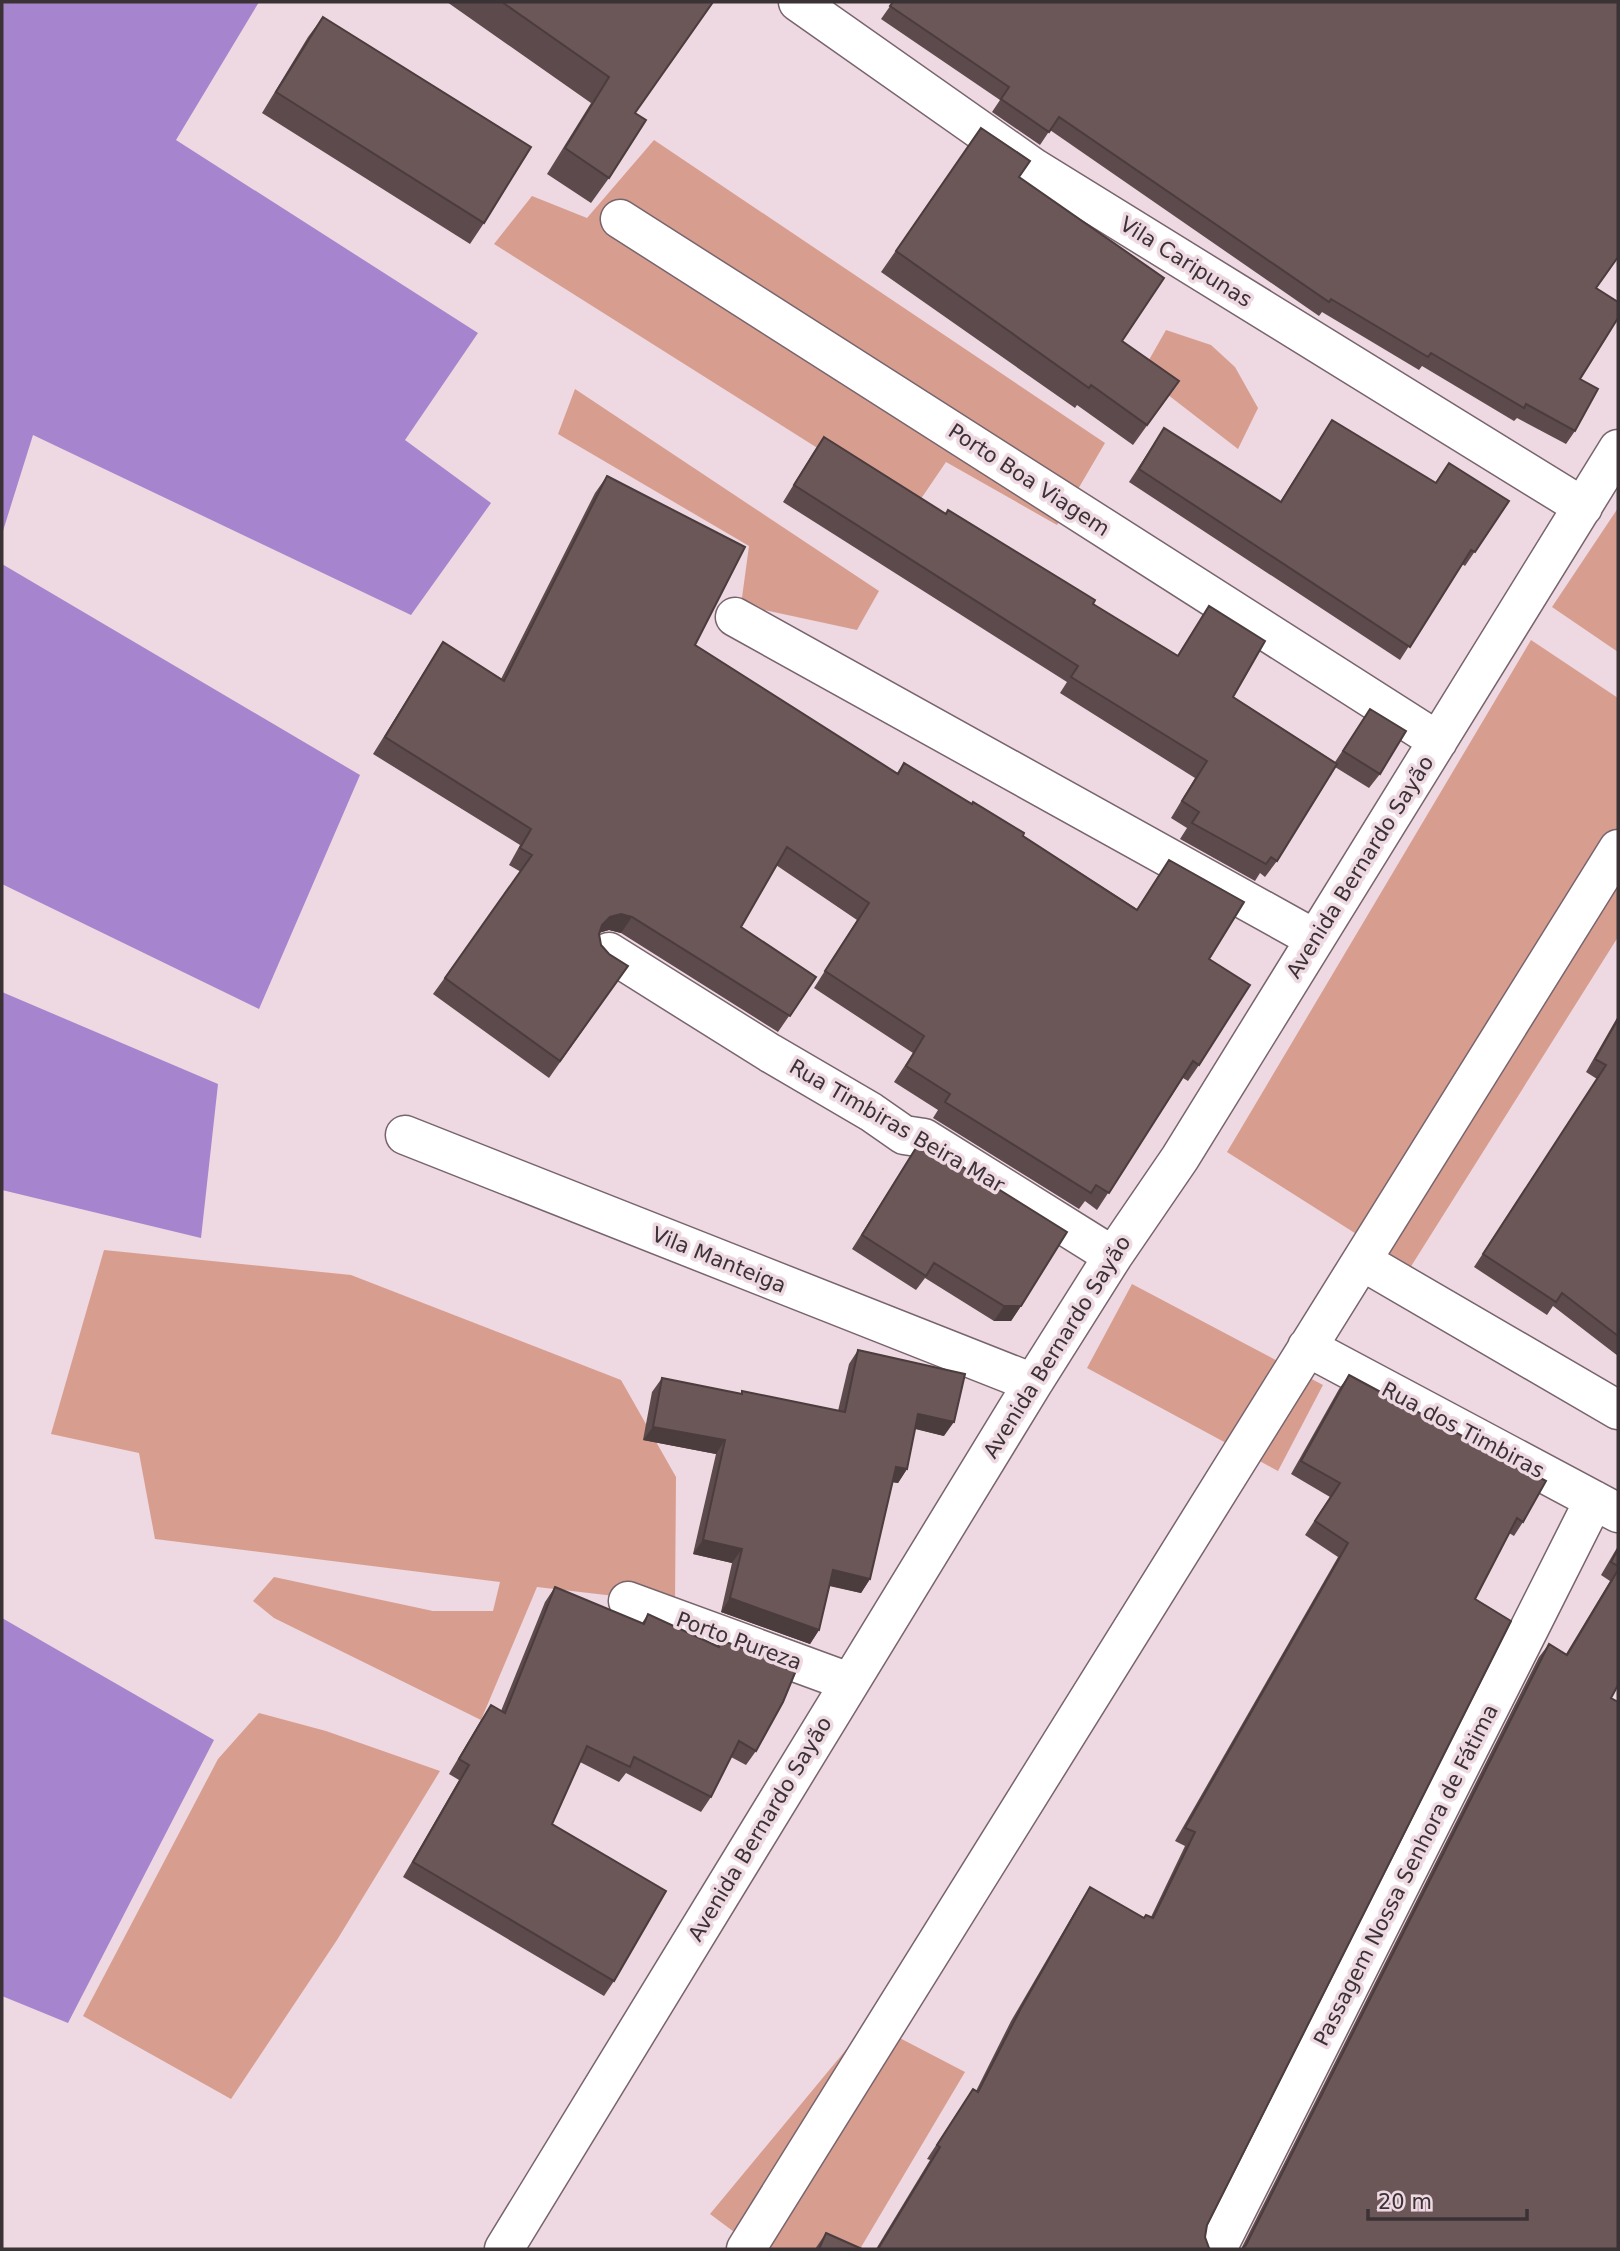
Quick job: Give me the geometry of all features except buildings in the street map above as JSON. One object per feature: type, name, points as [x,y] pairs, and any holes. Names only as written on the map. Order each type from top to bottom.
[{"type":"street","name":"Vila Caripunas","points":[[798,2],[1034,168],[1583,507]]},
{"type":"street","name":"Porto Boa Viagem","points":[[620,219],[1438,741]]},
{"type":"street","name":"Avenida Bernardo Sayão","points":[[504,2249],[1033,1383],[1113,1256],[1180,1158],[1618,449]]},
{"type":"street","points":[[735,617],[1315,939]]},
{"type":"street","points":[[746,2249],[1618,849]]},
{"type":"street","name":"Rua Timbiras Beira Mar","points":[[610,952],[904,1135],[924,1138],[1113,1256]]},
{"type":"street","name":"Vila Manteiga","points":[[405,1135],[1033,1383]]},
{"type":"street","points":[[1362,1261],[1618,1410]]},
{"type":"street","name":"Rua dos Timbiras","points":[[1307,1347],[1606,1506]]},
{"type":"street","name":"Passagem Nossa Senhora de Fátima","points":[[1217,2249],[1606,1506]]},
{"type":"street","name":"Porto Pureza","points":[[628,1601],[849,1682]]},
{"type":"shaded area","points":[[2,2],[259,2],[176,140],[478,333],[405,440],[491,503],[411,615],[33,435],[2,534]]},
{"type":"shaded area","points":[[654,140],[1105,443],[1057,525],[946,462],[914,509],[494,244],[532,196],[587,218]]},
{"type":"shaded area","points":[[1166,330],[1211,345],[1235,367],[1258,408],[1238,449],[1141,374]]},
{"type":"shaded area","points":[[575,389],[879,591],[857,630],[741,605],[749,546],[558,434]]},
{"type":"shaded area","points":[[1618,508],[1618,652],[1552,607]]},
{"type":"shaded area","points":[[2,564],[360,775],[259,1009],[2,884]]},
{"type":"shaded area","points":[[1531,640],[1618,698],[1618,937],[1410,1268],[1227,1152]]},
{"type":"shaded area","points":[[2,992],[218,1084],[201,1238],[2,1190]]},
{"type":"shaded area","points":[[104,1250],[351,1275],[621,1380],[676,1477],[675,1603],[537,1587],[481,1720],[274,1618],[253,1601],[274,1577],[433,1611],[493,1611],[500,1582],[155,1539],[139,1453],[51,1434]]},
{"type":"shaded area","points":[[1132,1284],[1323,1385],[1278,1471],[1087,1368]]},
{"type":"shaded area","points":[[2,1618],[214,1740],[68,2023],[2,1996]]},
{"type":"shaded area","points":[[259,1713],[326,1731],[440,1771],[337,1940],[231,2099],[83,2016],[218,1759]]},
{"type":"shaded area","points":[[869,2022],[965,2072],[860,2249],[757,2249],[710,2214]]}]
